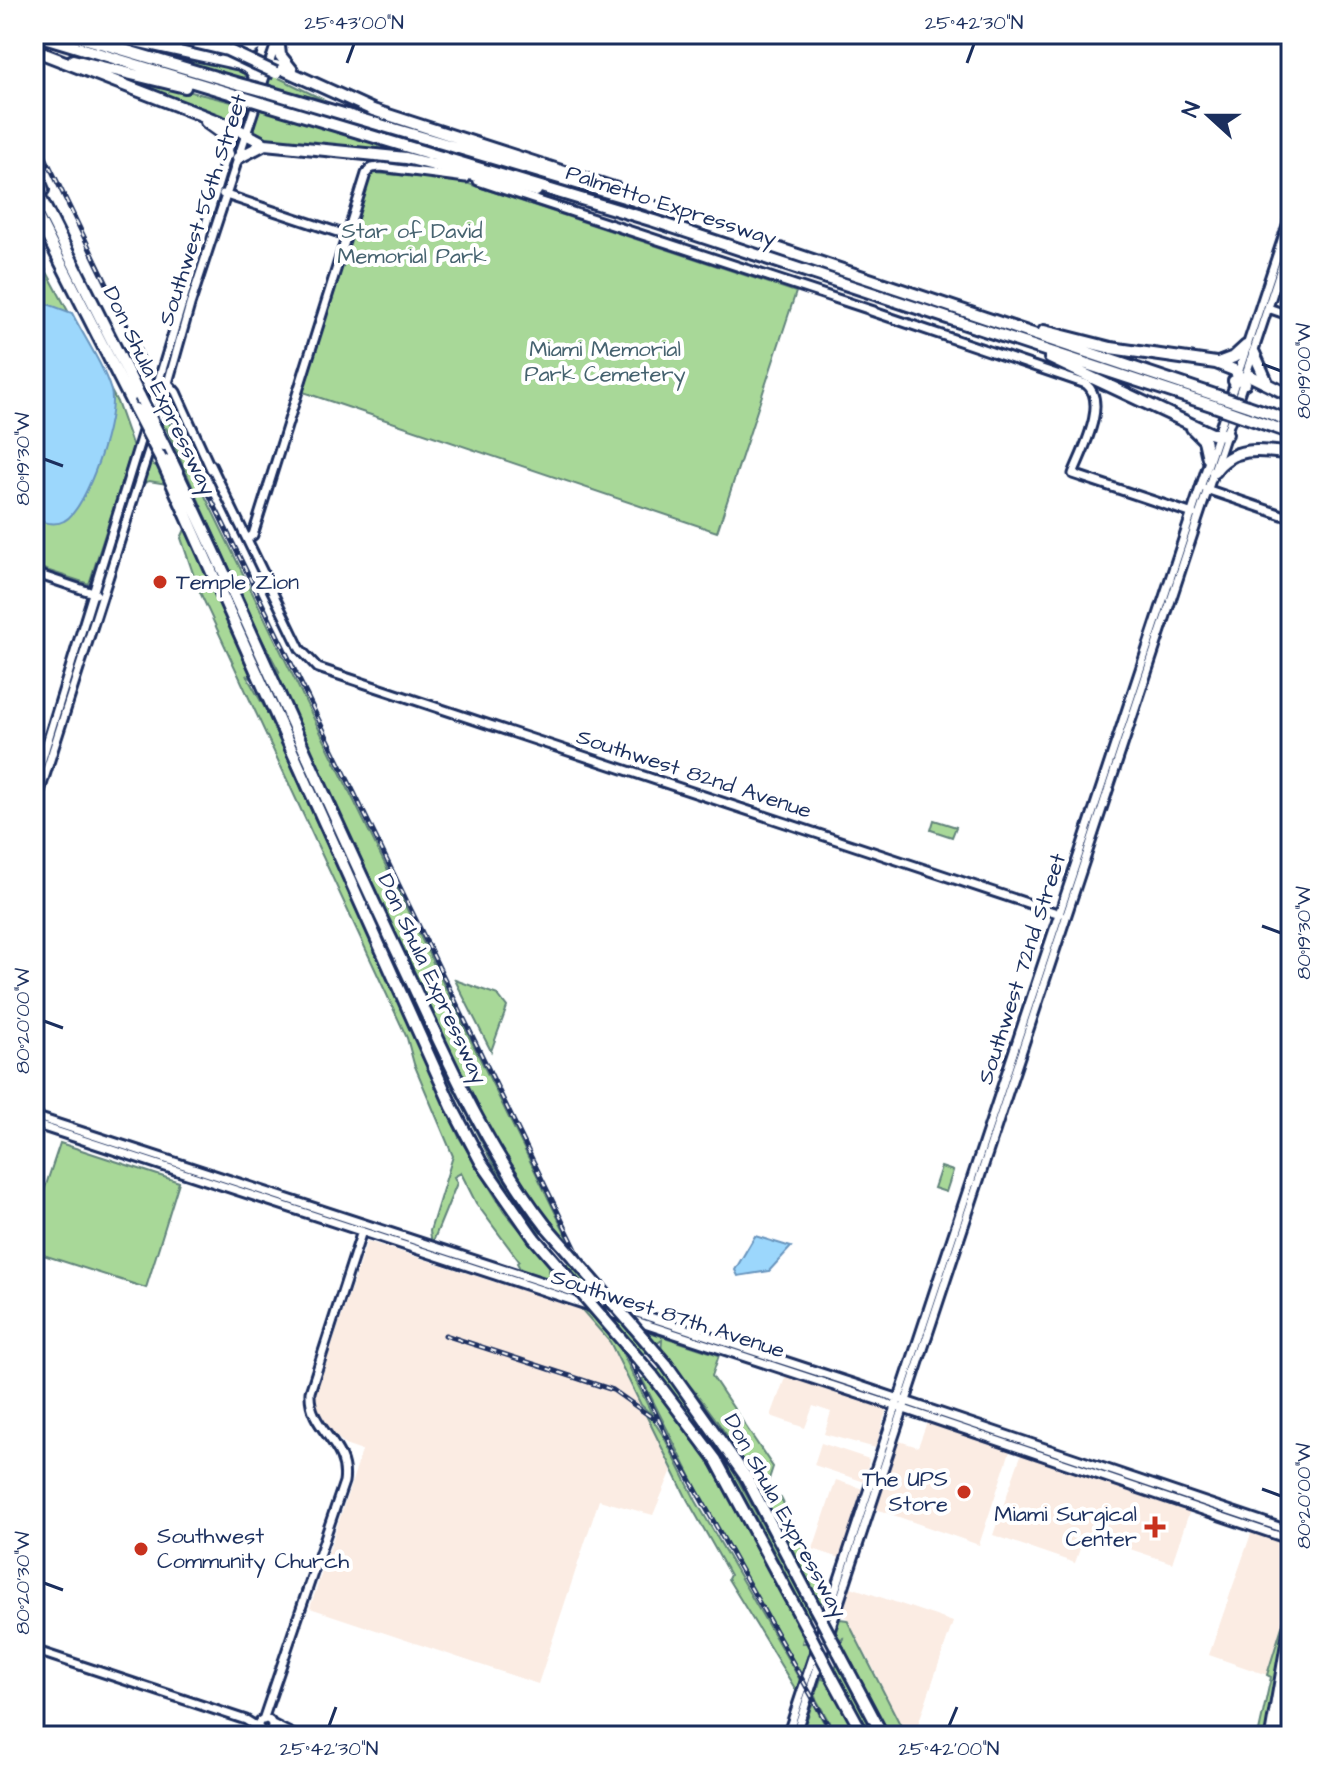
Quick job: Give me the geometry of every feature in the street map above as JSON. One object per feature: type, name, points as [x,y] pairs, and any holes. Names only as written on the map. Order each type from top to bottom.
[{"type":"highway","name":"Palmetto Expressway","points":[[34,34],[223,92],[266,89],[631,199],[988,319],[1216,401],[1291,421]]},
{"type":"highway","name":"Palmetto Expressway","points":[[70,34],[237,90],[265,104],[584,199],[1024,343],[1216,401]]},
{"type":"highway","points":[[104,34],[240,64],[254,73],[266,89]]},
{"type":"highway","points":[[163,35],[222,49],[272,69],[392,128]]},
{"type":"highway","points":[[218,60],[245,55],[273,36],[282,59],[295,75]]},
{"type":"highway","points":[[39,52],[208,92],[223,92]]},
{"type":"highway","points":[[39,52],[235,128],[265,144],[406,158],[567,200],[584,199]]},
{"type":"highway","points":[[254,73],[272,69],[295,75],[363,107],[564,169],[620,190],[631,199]]},
{"type":"highway","points":[[203,116],[220,132],[233,156],[265,144]]},
{"type":"highway","points":[[34,168],[48,201],[48,211]]},
{"type":"highway","name":"Don Shula Expressway","points":[[34,185],[164,445],[328,807],[465,1095],[496,1153],[546,1226],[666,1364],[729,1450],[883,1736]]},
{"type":"highway","name":"Don Shula Expressway","points":[[34,210],[161,459],[452,1107],[481,1162],[534,1238],[652,1375],[716,1460],[864,1736]]},
{"type":"highway","points":[[988,319],[1005,319],[1111,348],[1216,363],[1241,378],[1270,384]]},
{"type":"highway","points":[[1024,343],[1036,352],[1221,436],[1244,451]]},
{"type":"highway","points":[[1216,363],[1250,350],[1259,372],[1270,384],[1291,396]]},
{"type":"highway","name":"Palmetto Expressway","points":[[1246,411],[1291,433]]},
{"type":"highway","points":[[1185,422],[1200,435],[1208,458]]},
{"type":"highway","points":[[1214,472],[1224,459],[1244,451],[1291,454]]},
{"type":"highway","points":[[1274,1736],[1291,1620]]},
{"type":"highway","points":[[1274,1736],[1291,1687]]},
{"type":"highway","points":[[1286,1736],[1291,1718]]},
{"type":"main road","name":"Southwest 56th Street","points":[[34,810],[159,380],[233,156],[266,89],[272,69],[273,36]]},
{"type":"main road","name":"Southwest 56th Street","points":[[233,156],[235,128],[254,73],[273,36]]},
{"type":"main road","points":[[159,380],[169,384],[247,539],[254,532],[365,176],[371,168],[437,173],[474,180],[1078,379],[1091,388],[1095,408],[1073,474],[1195,515]]},
{"type":"main road","name":"Southwest 56th Street","points":[[96,594],[169,384],[221,193]]},
{"type":"main road","points":[[221,193],[346,235]]},
{"type":"main road","name":"Southwest 72nd Street","points":[[1250,350],[1268,308],[1288,238],[1291,213]]},
{"type":"main road","name":"Southwest 72nd Street","points":[[1204,488],[1214,472],[1221,436],[1288,238]]},
{"type":"main road","points":[[1268,308],[1291,316]]},
{"type":"main road","name":"Southwest 72nd Street","points":[[878,1473],[939,1304],[982,1160],[1204,488],[1208,458],[1221,436]]},
{"type":"main road","points":[[1204,488],[1291,518]]},
{"type":"main road","name":"Southwest 82nd Avenue","points":[[247,539],[298,645],[311,663],[325,670],[1063,914]]},
{"type":"main road","points":[[34,573],[96,594]]},
{"type":"main road","name":"Southwest 56th Street","points":[[34,785],[61,710]]},
{"type":"main road","name":"Southwest 87th Avenue","points":[[34,1116],[225,1184],[662,1327],[718,1342],[1046,1454],[1096,1467],[1136,1484]]},
{"type":"main road","name":"Southwest 87th Avenue","points":[[34,1124],[128,1151]]},
{"type":"main road","name":"Southwest 72nd Street","points":[[795,1736],[878,1473],[896,1402],[982,1160]]},
{"type":"main road","points":[[265,1728],[345,1479],[342,1453],[314,1417],[310,1392],[362,1229]]},
{"type":"main road","points":[[937,1281],[941,1283],[936,1301],[939,1304]]},
{"type":"main road","name":"Southwest 87th Avenue","points":[[662,1327],[723,1351],[896,1402]]},
{"type":"main road","points":[[718,1342],[723,1351]]},
{"type":"main road","name":"Southwest 87th Avenue","points":[[1046,1454],[1085,1471],[1193,1503],[1291,1540]]},
{"type":"main road","points":[[1085,1471],[1096,1467]]},
{"type":"main road","name":"Southwest 87th Avenue","points":[[1193,1503],[1291,1531]]},
{"type":"main road","name":"Southwest 72nd Street","points":[[787,1736],[843,1581]]},
{"type":"main road","points":[[34,1650],[296,1736]]},
{"type":"shaded area","points":[[367,1241],[582,1310],[610,1342],[641,1405],[639,1408],[645,1413],[672,1470],[653,1515],[599,1500],[538,1684],[310,1608],[362,1451],[345,1445],[325,1425],[316,1411],[315,1396]]},
{"type":"shaded area","points":[[786,1375],[887,1407],[876,1448],[824,1434],[831,1412],[813,1406],[805,1428],[771,1416]]},
{"type":"shaded area","points":[[927,1422],[1010,1451],[979,1545],[876,1509],[899,1441],[918,1447]]},
{"type":"shaded area","points":[[821,1443],[869,1459],[865,1482],[814,1465]]},
{"type":"shaded area","points":[[1021,1455],[1190,1510],[1172,1563],[1085,1534],[1075,1563],[993,1535]]},
{"type":"shaded area","points":[[836,1480],[863,1489],[840,1558],[813,1549]]},
{"type":"shaded area","points":[[1252,1531],[1291,1546],[1291,1597],[1267,1675],[1209,1655]]},
{"type":"shaded area","points":[[851,1587],[953,1622],[914,1736],[906,1736],[873,1668],[846,1617],[842,1615]]},
{"type":"green space","points":[[88,34],[238,66],[247,71],[243,79]]},
{"type":"green space","points":[[89,67],[236,103],[231,123]]},
{"type":"green space","points":[[271,74],[324,100],[267,86]]},
{"type":"green space","points":[[260,109],[445,163],[258,140],[249,134]]},
{"type":"green space","name":"Miami Memorial Park Cemetery","points":[[374,173],[457,180],[796,292],[717,532],[303,392],[369,177]]},
{"type":"green space","points":[[34,248],[117,402],[133,447],[89,584],[34,566]]},
{"type":"green space","points":[[164,412],[597,1298],[523,1274],[517,1263],[519,1261],[476,1203],[461,1173],[454,1177],[457,1183],[432,1244],[430,1231],[453,1156],[414,1064],[407,1038],[198,588],[181,538],[187,525],[252,679],[246,675],[266,710],[459,1137],[504,1211],[549,1264],[549,1278],[565,1269],[569,1261],[553,1224],[513,1172],[471,1098],[166,428],[160,433],[151,464],[159,467],[167,484],[149,481],[142,484]]},
{"type":"green space","points":[[934,820],[956,827],[952,837],[931,830]]},
{"type":"green space","points":[[380,930],[429,1036],[421,1025]]},
{"type":"green space","points":[[455,980],[498,995],[507,1007],[491,1051]]},
{"type":"green space","points":[[444,1070],[499,1172],[543,1229],[540,1232],[497,1172]]},
{"type":"green space","points":[[60,1143],[179,1182],[146,1288],[34,1252],[34,1221]]},
{"type":"green space","points":[[941,1167],[953,1171],[946,1192],[934,1188]]},
{"type":"green space","points":[[582,1310],[605,1317],[653,1416],[641,1405],[610,1342]]},
{"type":"green space","points":[[616,1321],[719,1355],[712,1376],[773,1467],[767,1485],[772,1496],[781,1498],[828,1593],[825,1603],[816,1601],[767,1503],[729,1439],[686,1381],[661,1354],[662,1340],[645,1352],[638,1372]]},
{"type":"green space","points":[[661,1368],[726,1458],[811,1613],[809,1619],[721,1459],[679,1400],[655,1373]]},
{"type":"green space","points":[[647,1377],[717,1474],[804,1634],[802,1643],[812,1643],[801,1675],[713,1521],[642,1379]]},
{"type":"green space","points":[[639,1408],[651,1417],[664,1437],[696,1501],[800,1680],[796,1690],[728,1579],[730,1575],[687,1499],[645,1413]]},
{"type":"green space","points":[[1291,1597],[1268,1736],[1258,1736],[1271,1677],[1267,1675]]},
{"type":"green space","points":[[840,1619],[847,1620],[906,1736],[890,1736],[841,1647],[843,1638],[834,1641],[822,1679],[830,1682],[857,1736],[837,1736],[815,1697]]},
{"type":"green space","points":[[837,1663],[875,1736],[871,1736],[835,1669]]},
{"type":"green space","points":[[813,1702],[831,1736],[801,1736]]},
{"type":"water","points":[[34,299],[72,313],[111,391],[110,420],[91,481],[73,513],[57,523],[34,520]]},
{"type":"water","points":[[755,1236],[791,1247],[769,1271],[738,1276],[735,1270]]},
{"type":"railway","points":[[34,134],[673,1449],[834,1736]]},
{"type":"railway","points":[[445,1335],[613,1390],[654,1419]]},
{"type":"place","name":"Temple Zion","points":[[160,582]]},
{"type":"place","name":"The UPS Store","points":[[964,1492]]},
{"type":"place","name":"Miami Surgical Center","points":[[1155,1527]]},
{"type":"place","name":"Southwest Community Church","points":[[141,1549]]},
{"type":"park label","name":"Star of David Memorial Park","points":[[412,244]]}]
